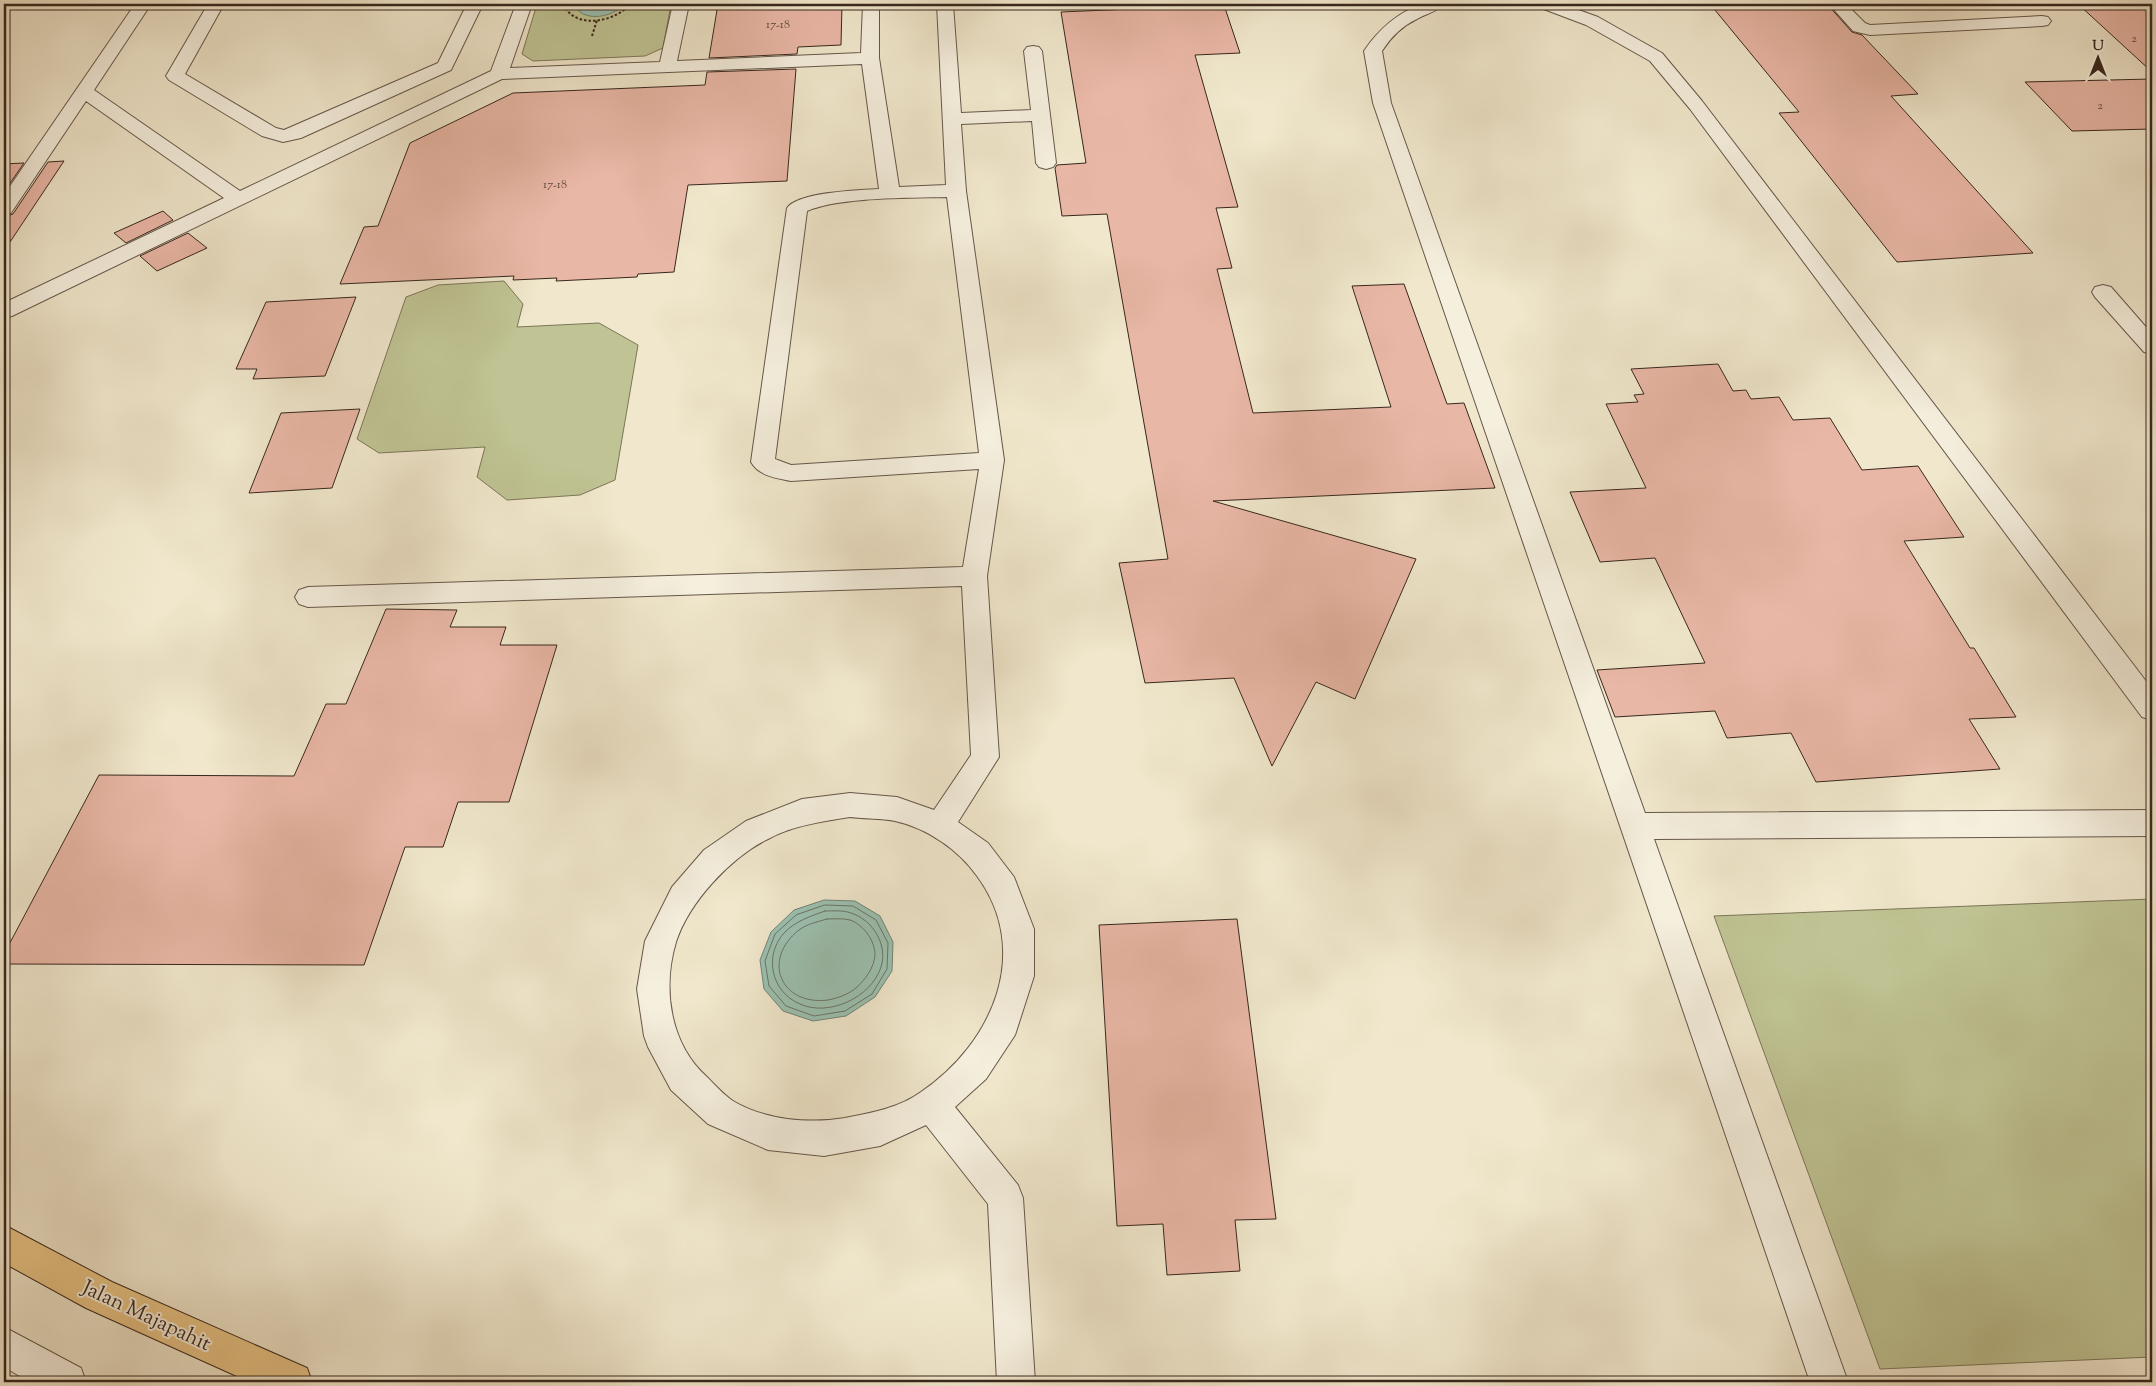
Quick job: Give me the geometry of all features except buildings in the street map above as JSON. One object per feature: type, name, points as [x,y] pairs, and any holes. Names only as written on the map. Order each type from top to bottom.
[{"type":"main road","name":"Jalan Majapahit","points":[[4,1243],[99,1295],[293,1382]]},
{"type":"lane","points":[[4,209],[142,4]]},
{"type":"lane","points":[[216,4],[175,76],[269,132],[283,136],[294,134],[445,66],[475,4]]},
{"type":"lane","points":[[499,74],[524,4]]},
{"type":"lane","points":[[667,68],[682,4]]},
{"type":"lane","points":[[871,4],[870,58],[890,194]]},
{"type":"lane","points":[[940,825],[985,757],[974,576],[992,460],[956,191],[945,4]]},
{"type":"lane","points":[[1436,4],[1404,18],[1381,37],[1373,51],[1382,102],[1829,1382]]},
{"type":"lane","points":[[1547,4],[1587,12],[1656,57],[1696,105],[2152,709]]},
{"type":"lane","points":[[1837,4],[1859,27],[1870,30],[2042,21]]},
{"type":"lane","points":[[1033,51],[1046,163]]},
{"type":"lane","points":[[4,312],[499,74],[870,58]]},
{"type":"lane","points":[[83,92],[239,199]]},
{"type":"lane","points":[[951,119],[1041,115]]},
{"type":"lane","points":[[956,191],[890,194],[810,202],[797,208],[763,462],[774,469],[791,473],[992,460]]},
{"type":"lane","points":[[2103,292],[2152,347]]},
{"type":"lane","points":[[308,597],[974,576]]},
{"type":"lane","points":[[850,805],[898,809],[940,825],[977,852],[1004,886],[1018,929],[1018,976],[1004,1024],[974,1068],[932,1105],[880,1129],[824,1139],[768,1133],[720,1112],[683,1078],[660,1036],[653,989],[661,941],[683,897],[715,859],[756,830],[802,812],[850,805]]},
{"type":"lane","points":[[1635,826],[2152,823]]},
{"type":"lane","points":[[932,1105],[1005,1198],[1016,1382]]},
{"type":"lane","points":[[4,1346],[67,1382]]},
{"type":"path","points":[[568,4],[567,12],[573,17],[597,20],[619,14],[630,4]]},
{"type":"path","points":[[604,4],[612,4]]},
{"type":"shaded area","points":[[537,4],[671,4],[663,48],[645,56],[533,61],[522,54]]},
{"type":"shaded area","points":[[504,281],[523,304],[517,327],[599,323],[638,345],[615,480],[580,495],[507,500],[477,477],[485,447],[379,453],[357,439],[406,297],[438,285]]},
{"type":"shaded area","points":[[2152,899],[2152,1357],[1880,1369],[1714,916]]},
{"type":"water","points":[[578,4],[593,4],[593,7],[620,8],[610,14],[592,16],[581,13],[577,9]]},
{"type":"water","points":[[824,900],[855,901],[880,916],[893,942],[892,971],[875,997],[846,1016],[813,1021],[783,1011],[764,989],[760,960],[771,932],[794,910]]}]
